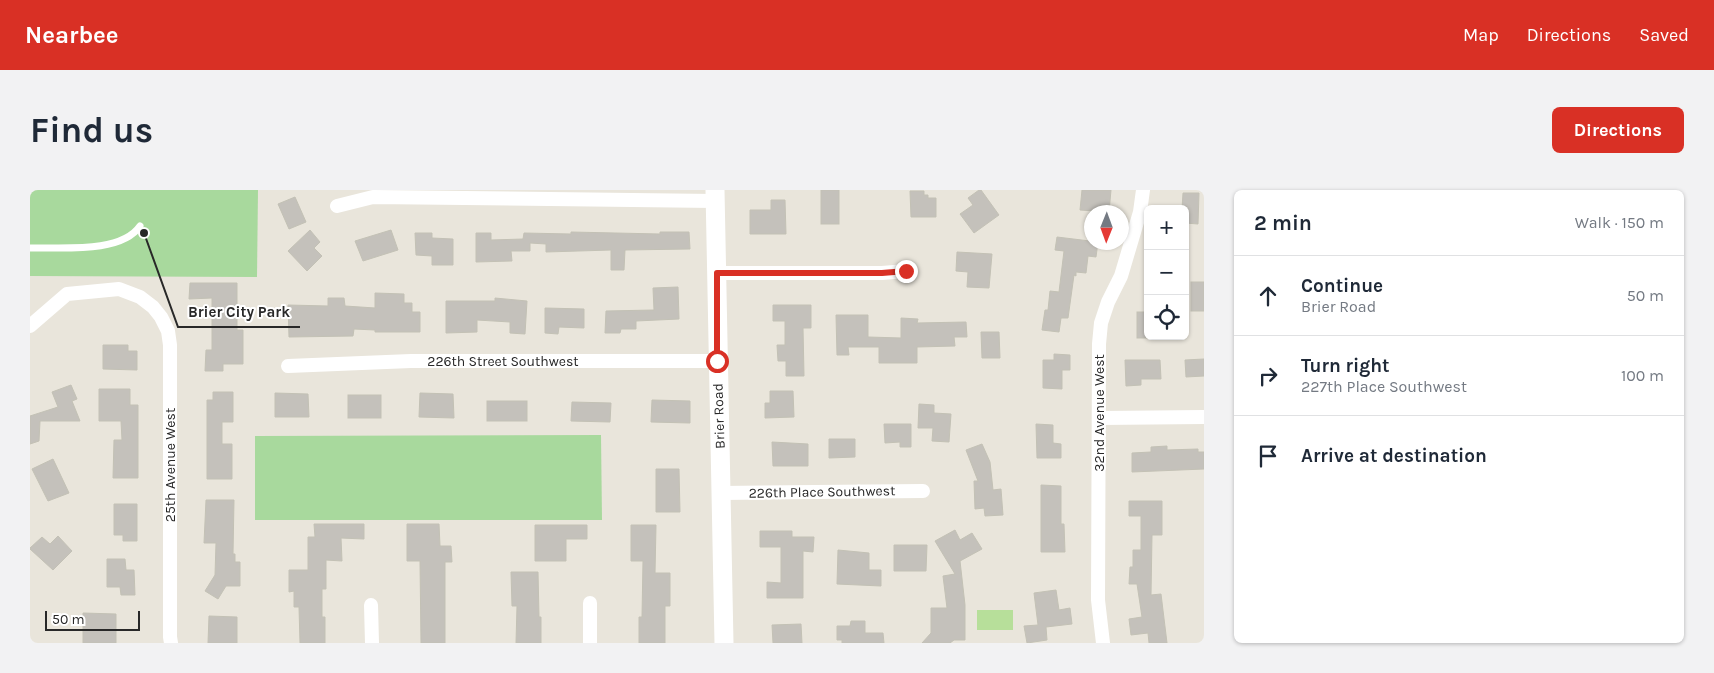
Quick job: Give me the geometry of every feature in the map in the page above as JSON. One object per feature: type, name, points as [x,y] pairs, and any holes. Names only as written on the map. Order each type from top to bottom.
[{"type":"main road","name":"Brier Road","points":[[715,195],[724,643]]},
{"type":"street","name":"32nd Avenue West","points":[[1103,643],[1098,600],[1099,344],[1101,323],[1108,302],[1121,276],[1140,212],[1143,190]]},
{"type":"street","points":[[337,206],[373,197],[715,195]]},
{"type":"street","points":[[717,273],[882,273],[906,271]]},
{"type":"street","name":"25th Avenue West","points":[[30,326],[67,294],[119,289],[140,297],[152,307],[161,317],[168,331],[170,345],[170,637],[172,643]]},
{"type":"street","name":"226th Street Southwest","points":[[288,366],[411,361],[717,361]]},
{"type":"street","points":[[1100,418],[1204,417]]},
{"type":"street","name":"226th Place Southwest","points":[[722,493],[923,491]]},
{"type":"street","points":[[590,603],[590,643]]},
{"type":"street","points":[[371,604],[372,643]]},
{"type":"lane","points":[[30,248],[80,248],[105,244],[135,234],[140,226]]},
{"type":"green space","points":[[30,190],[258,190],[257,277],[30,276]]},
{"type":"green space","points":[[601,435],[602,520],[255,520],[255,436]]},
{"type":"green space","points":[[977,610],[1013,610],[1013,630],[977,630]]},
{"type":"building","points":[[821,190],[839,190],[839,224],[821,224]]},
{"type":"building","points":[[981,190],[999,215],[974,233],[960,214],[973,205],[968,198]]},
{"type":"building","points":[[1082,190],[1111,190],[1110,205],[1084,205],[1084,210],[1080,210]]},
{"type":"building","points":[[910,191],[924,191],[924,195],[928,195],[928,198],[936,198],[936,217],[911,217]]},
{"type":"building","points":[[1183,193],[1199,193],[1198,224],[1189,223],[1189,205],[1182,205]]},
{"type":"building","points":[[295,197],[306,222],[289,229],[278,204]]},
{"type":"building","points":[[771,200],[785,200],[786,234],[750,234],[750,210],[771,210]]},
{"type":"building","points":[[310,230],[320,242],[314,248],[322,256],[307,271],[288,251]]},
{"type":"building","points":[[391,230],[398,250],[363,261],[355,241]]},
{"type":"building","points":[[571,232],[660,234],[660,232],[689,232],[690,249],[625,250],[624,270],[611,270],[611,250],[546,252],[546,244],[530,243],[530,251],[511,251],[512,261],[476,262],[476,233],[491,233],[491,240],[523,239],[524,233],[571,234]]},
{"type":"building","points":[[415,233],[432,233],[432,238],[453,239],[453,265],[432,265],[432,256],[416,255]]},
{"type":"building","points":[[1057,237],[1084,240],[1084,250],[1097,250],[1096,257],[1088,256],[1086,273],[1076,272],[1076,276],[1074,275],[1068,318],[1061,318],[1059,332],[1042,330],[1045,310],[1048,310],[1050,291],[1059,292],[1064,251],[1055,250]]},
{"type":"building","points":[[957,252],[992,254],[989,288],[967,287],[968,272],[956,271]]},
{"type":"building","points":[[1191,282],[1204,282],[1204,311],[1191,311]]},
{"type":"building","points":[[190,283],[237,283],[237,330],[243,330],[243,364],[223,364],[223,371],[205,371],[206,350],[212,350],[212,298],[189,299]]},
{"type":"building","points":[[678,287],[679,319],[636,321],[636,329],[621,329],[620,333],[605,333],[606,311],[654,310],[653,288]]},
{"type":"building","points":[[375,293],[404,294],[404,303],[412,303],[412,312],[420,312],[420,332],[375,332],[375,330],[354,329],[353,336],[289,337],[288,305],[328,306],[328,298],[344,298],[345,306],[375,308]]},
{"type":"building","points":[[495,298],[527,301],[525,334],[510,333],[510,322],[477,320],[477,332],[446,333],[446,301],[495,301]]},
{"type":"building","points":[[773,305],[811,305],[811,328],[803,328],[804,376],[786,376],[786,361],[778,361],[777,345],[785,345],[785,321],[773,321]]},
{"type":"building","points":[[545,308],[584,309],[584,328],[559,327],[558,334],[545,333]]},
{"type":"building","points":[[1137,312],[1144,312],[1144,338],[1137,338]]},
{"type":"building","points":[[836,315],[868,315],[868,337],[901,338],[901,318],[918,319],[917,323],[966,322],[967,337],[954,337],[955,346],[917,347],[917,363],[879,363],[879,347],[848,347],[849,355],[837,355]]},
{"type":"building","points":[[981,332],[999,332],[1000,358],[982,358]]},
{"type":"building","points":[[103,345],[128,345],[128,351],[137,351],[137,370],[103,369]]},
{"type":"building","points":[[1054,354],[1070,355],[1070,370],[1062,370],[1062,389],[1043,388],[1043,360],[1054,360]]},
{"type":"building","points":[[1204,359],[1204,376],[1186,377],[1185,360]]},
{"type":"building","points":[[1125,360],[1160,360],[1161,379],[1141,379],[1141,385],[1126,386]]},
{"type":"building","points":[[71,385],[77,399],[72,401],[80,421],[40,421],[39,441],[30,444],[30,416],[58,407],[52,392]]},
{"type":"building","points":[[99,389],[130,389],[130,405],[138,405],[138,478],[113,478],[114,440],[122,440],[121,421],[99,421]]},
{"type":"building","points":[[770,391],[793,391],[794,417],[765,418],[765,403],[770,403]]},
{"type":"building","points":[[213,392],[233,392],[233,422],[222,422],[222,444],[232,444],[232,479],[207,479],[207,400],[213,400]]},
{"type":"building","points":[[275,393],[308,394],[309,417],[275,417]]},
{"type":"building","points":[[420,393],[453,394],[454,418],[419,417]]},
{"type":"building","points":[[348,395],[381,395],[381,418],[348,418]]},
{"type":"building","points":[[652,400],[690,401],[690,423],[651,422]]},
{"type":"building","points":[[487,401],[527,401],[527,421],[487,421]]},
{"type":"building","points":[[572,402],[611,403],[610,422],[571,421]]},
{"type":"building","points":[[919,404],[934,405],[934,413],[951,414],[949,442],[932,441],[933,428],[918,428]]},
{"type":"building","points":[[884,424],[911,424],[911,447],[900,447],[900,442],[885,443]]},
{"type":"building","points":[[1036,424],[1053,425],[1053,443],[1061,444],[1061,458],[1037,458]]},
{"type":"building","points":[[829,439],[855,439],[855,457],[829,458]]},
{"type":"building","points":[[772,442],[808,444],[808,466],[773,466]]},
{"type":"building","points":[[982,444],[990,462],[993,490],[1001,489],[1003,515],[985,516],[984,508],[975,509],[974,481],[978,481],[966,450]]},
{"type":"building","points":[[1167,446],[1167,450],[1198,449],[1198,452],[1204,452],[1204,469],[1132,472],[1132,453],[1151,452],[1151,447]]},
{"type":"building","points":[[53,459],[69,493],[48,501],[32,469]]},
{"type":"building","points":[[656,469],[679,469],[680,512],[656,512]]},
{"type":"building","points":[[1041,485],[1061,486],[1061,524],[1064,524],[1065,552],[1041,552]]},
{"type":"building","points":[[206,500],[234,500],[233,554],[235,554],[235,562],[240,562],[240,586],[226,586],[218,599],[205,591],[215,575],[216,543],[204,543]]},
{"type":"building","points":[[1129,501],[1162,501],[1162,535],[1152,535],[1151,595],[1161,594],[1167,643],[1149,643],[1148,633],[1131,635],[1129,619],[1142,617],[1137,584],[1129,584],[1130,567],[1133,567],[1133,550],[1141,550],[1141,516],[1129,516]]},
{"type":"building","points":[[114,504],[137,504],[137,541],[123,541],[123,535],[114,535]]},
{"type":"building","points":[[314,524],[364,524],[364,539],[341,538],[342,561],[326,560],[326,589],[322,589],[322,617],[325,617],[325,643],[300,643],[299,607],[294,607],[294,591],[289,592],[289,570],[308,570],[308,537],[315,537]]},
{"type":"building","points":[[407,524],[439,524],[440,546],[451,546],[452,562],[445,562],[445,643],[421,643],[420,561],[407,561]]},
{"type":"building","points":[[535,525],[587,525],[587,539],[566,539],[566,561],[535,561]]},
{"type":"building","points":[[631,525],[656,525],[655,573],[670,573],[670,606],[665,606],[665,643],[639,643],[639,617],[642,617],[643,561],[631,561]]},
{"type":"building","points":[[955,530],[960,540],[972,533],[982,549],[960,561],[965,605],[965,640],[954,640],[950,643],[922,643],[931,633],[931,608],[947,608],[943,576],[955,574],[935,541]]},
{"type":"building","points":[[760,531],[792,531],[792,537],[814,537],[813,552],[803,551],[803,598],[767,598],[767,582],[781,583],[781,547],[760,547]]},
{"type":"building","points":[[58,536],[72,551],[53,570],[30,548],[42,537],[50,544]]},
{"type":"building","points":[[894,545],[927,545],[926,571],[894,571]]},
{"type":"building","points":[[838,550],[869,553],[869,570],[881,570],[881,586],[837,584]]},
{"type":"building","points":[[107,559],[125,559],[126,570],[134,570],[135,595],[121,595],[120,587],[107,587]]},
{"type":"building","points":[[511,572],[538,572],[541,643],[516,643],[517,606],[512,606]]},
{"type":"building","points":[[1056,590],[1059,610],[1070,608],[1072,624],[1046,627],[1047,640],[1027,643],[1024,626],[1038,625],[1034,593]]},
{"type":"building","points":[[83,613],[116,614],[116,643],[83,643]]},
{"type":"building","points":[[209,616],[237,617],[237,643],[208,643]]},
{"type":"building","points":[[851,621],[865,621],[865,633],[883,633],[884,643],[842,643],[842,640],[837,640],[837,626],[850,626]]},
{"type":"building","points":[[801,624],[802,643],[773,643],[772,625]]},
{"type":"place","name":"Brier City Park","points":[[144,233]]},
{"type":"route","points":[[717,361],[717,273],[882,273],[906,271]]}]
